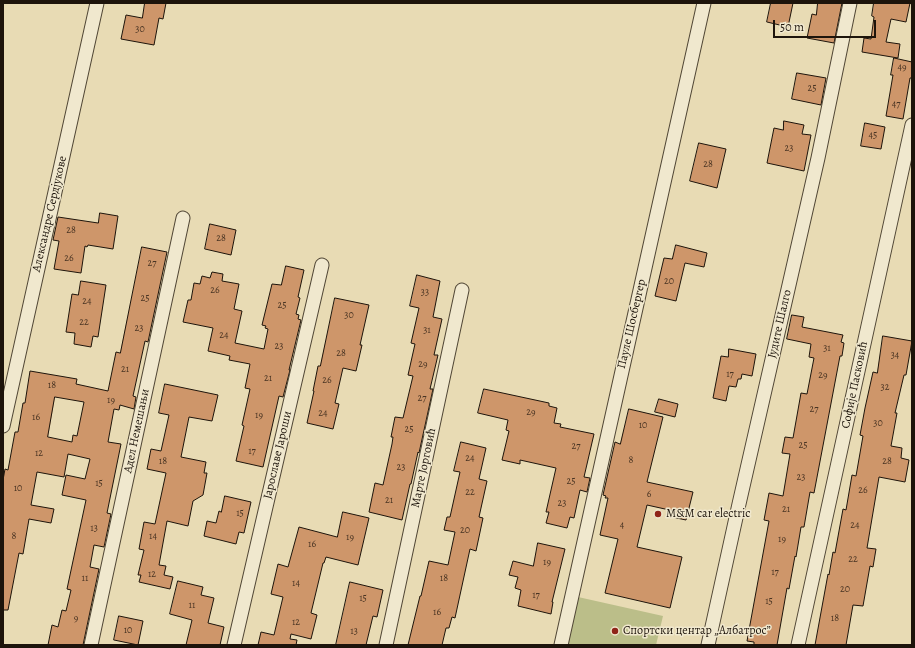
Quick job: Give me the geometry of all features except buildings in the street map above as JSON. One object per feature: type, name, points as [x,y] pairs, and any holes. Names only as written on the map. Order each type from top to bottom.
[{"type":"street","name":"Александре Сердјукове","points":[[3,426],[97,3]]},
{"type":"street","name":"Пауле Шосбергер","points":[[561,645],[704,3]]},
{"type":"street","name":"Јудите Шалго","points":[[708,645],[818,158],[850,3]]},
{"type":"street","name":"Софије Пасковић","points":[[798,645],[912,125]]},
{"type":"street","name":"Адел Немешањи","points":[[91,645],[184,218]]},
{"type":"street","name":"Јарославе Јароши","points":[[234,645],[322,265]]},
{"type":"street","name":"Марте Јорговић","points":[[386,645],[462,290]]},
{"type":"green space","name":"Спортски центар „Албатрос”","points":[[578,597],[663,616],[656,645],[568,645]]},
{"type":"place","name":"M&M car electric","points":[[658,514]]},
{"type":"place","name":"Спортски центар „Албатрос”","points":[[615,631]]}]
